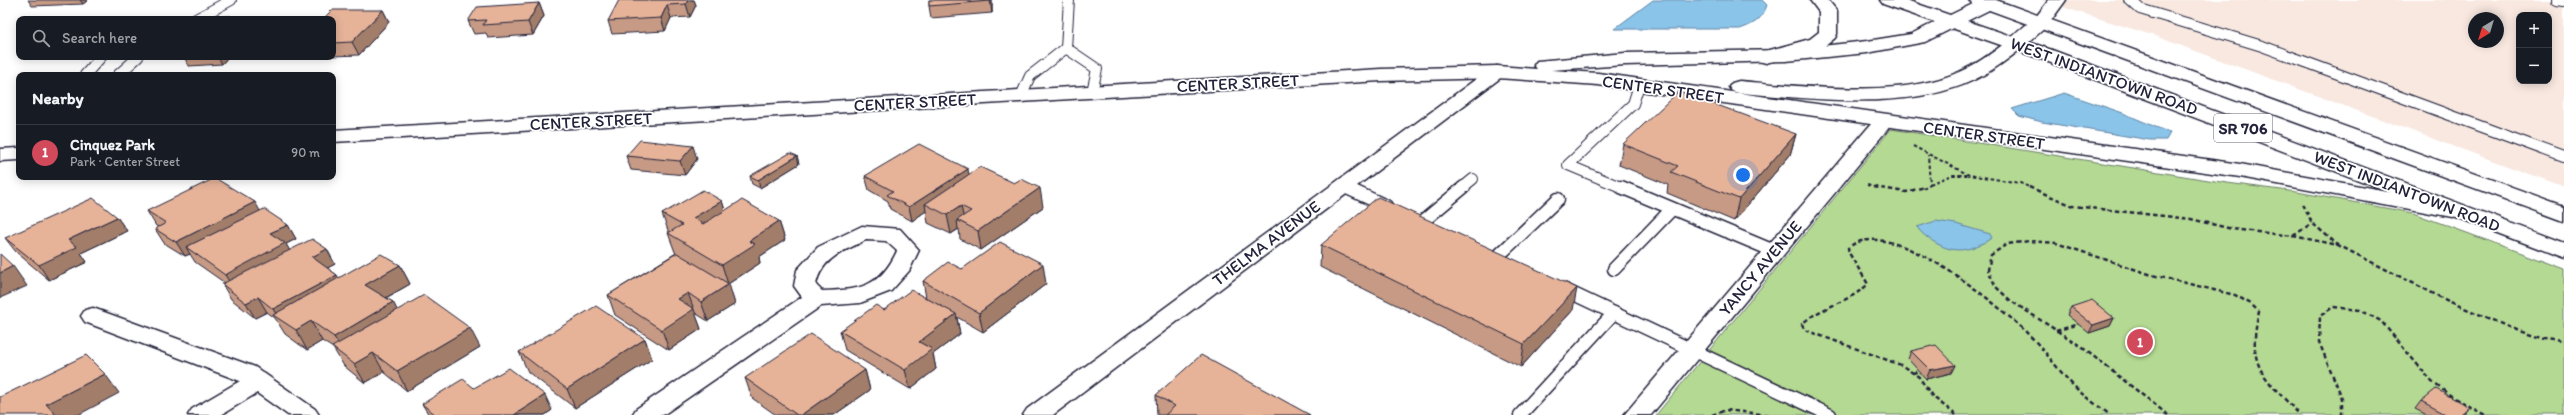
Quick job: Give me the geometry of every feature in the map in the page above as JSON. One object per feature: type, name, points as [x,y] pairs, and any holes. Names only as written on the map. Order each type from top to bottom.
[{"type":"street","points":[[1766,57],[1817,43],[1828,34],[1828,11],[1819,0]]},
{"type":"street","name":"WEST INDIANTOWN ROAD","points":[[1889,0],[2017,44],[2564,251]]},
{"type":"street","points":[[1598,79],[1831,92],[1920,88],[1954,81],[1991,62],[2017,44],[2041,22],[2058,0]]},
{"type":"street","name":"CENTER STREET","points":[[1497,72],[1591,59],[1766,57],[1840,51],[1917,38],[1956,22],[1987,1]]},
{"type":"street","name":"WEST INDIANTOWN ROAD","points":[[1987,1],[2564,214]]},
{"type":"street","name":"CENTER STREET","points":[[336,136],[1380,75],[1497,72],[1598,79],[2314,183],[2468,214]]},
{"type":"street","name":"THELMA AVENUE","points":[[1042,414],[1343,186],[1497,72]]},
{"type":"street","name":"YANCY AVENUE","points":[[1637,415],[1884,121]]},
{"type":"street","points":[[0,155],[16,154]]},
{"type":"street","points":[[645,415],[816,299]]},
{"type":"street","points":[[93,316],[231,366],[258,381],[306,415]]},
{"type":"street","points":[[201,415],[258,381]]},
{"type":"lane","points":[[202,16],[231,0]]},
{"type":"lane","points":[[1021,96],[1030,76],[1066,48],[1069,0]]},
{"type":"lane","points":[[2130,0],[2140,9],[2262,46],[2564,157]]},
{"type":"lane","points":[[2558,0],[2564,2]]},
{"type":"lane","points":[[1066,48],[1097,69],[1092,92]]},
{"type":"lane","points":[[87,72],[98,60]]},
{"type":"lane","points":[[121,72],[135,60]]},
{"type":"lane","points":[[1639,86],[1633,104],[1568,165],[1774,251]]},
{"type":"lane","points":[[1421,223],[1473,179]]},
{"type":"lane","points":[[1343,186],[1435,229]]},
{"type":"lane","points":[[1496,258],[1558,199]]},
{"type":"lane","points":[[1614,269],[1672,208]]},
{"type":"lane","points":[[1483,252],[1510,264]]},
{"type":"lane","points":[[1552,284],[1830,415]]},
{"type":"lane","points":[[1520,415],[1614,313]]},
{"type":"path","points":[[1908,142],[1928,155],[1939,158],[1969,175]]},
{"type":"path","points":[[1928,155],[1931,173],[1930,184]]},
{"type":"path","points":[[1867,185],[1899,193],[1918,192],[1930,184],[1952,175],[1969,175],[2020,183],[2073,206],[2191,219],[2232,229],[2293,236],[2338,245]]},
{"type":"path","points":[[2300,198],[2312,223],[2338,245],[2448,301],[2518,332],[2564,341]]},
{"type":"path","points":[[2293,236],[2312,223]]},
{"type":"path","points":[[1956,415],[1932,396],[1919,377],[1902,365],[1851,346],[1812,335],[1805,330],[1802,324],[1809,315],[1853,297],[1868,284],[1866,277],[1848,255],[1848,248],[1860,240],[1870,238],[1900,246],[1928,258],[1962,280],[2029,334],[2083,394],[2110,415]]},
{"type":"path","points":[[2168,415],[2079,345],[2011,301],[1996,287],[1988,270],[1991,255],[2007,244],[2029,241],[2056,243],[2152,275],[2234,295],[2251,304],[2259,312],[2254,334],[2254,350],[2259,370],[2300,415]]},
{"type":"path","points":[[2342,415],[2342,398],[2319,342],[2320,316],[2333,307],[2361,310],[2382,323],[2404,344],[2426,376],[2441,390],[2485,415]]},
{"type":"path","points":[[2056,331],[2078,324]]},
{"type":"path","points":[[1913,373],[1919,371]]},
{"type":"path","points":[[2451,402],[2456,398]]},
{"type":"path","points":[[1712,415],[1726,410],[1769,415]]},
{"type":"shaded area","points":[[2040,0],[2564,0],[2564,187],[2155,36]]},
{"type":"green space","points":[[1891,129],[2227,183],[2297,192],[2413,213],[2564,269],[2564,415],[1656,415]]},
{"type":"water","points":[[1653,0],[1762,0],[1767,5],[1763,14],[1757,21],[1740,29],[1614,29]]},
{"type":"water","points":[[2064,93],[2123,113],[2170,133],[2166,140],[2150,140],[2042,122],[2019,116],[2012,109]]},
{"type":"water","points":[[1936,221],[1956,224],[1990,234],[1992,238],[1984,243],[1968,249],[1954,250],[1947,248],[1939,245],[1927,237],[1917,227]]},
{"type":"building","points":[[619,0],[688,0],[686,4],[667,5],[661,18],[608,21]]},
{"type":"building","points":[[929,0],[990,0],[990,1],[929,6]]},
{"type":"building","points":[[539,3],[528,22],[483,25],[486,20],[468,21],[477,7]]},
{"type":"building","points":[[332,10],[383,10],[352,42],[336,43],[336,16],[326,16]]},
{"type":"building","points":[[1679,91],[1796,134],[1739,199],[1671,172],[1678,166],[1623,144]]},
{"type":"building","points":[[640,140],[693,146],[680,161],[626,156]]},
{"type":"building","points":[[919,144],[968,169],[909,207],[887,195],[893,191],[865,176]]},
{"type":"building","points":[[790,153],[797,156],[758,180],[750,176]]},
{"type":"building","points":[[980,167],[1014,183],[1021,179],[1040,188],[978,231],[957,220],[971,211],[961,206],[947,215],[925,204]]},
{"type":"building","points":[[211,180],[218,180],[255,202],[176,242],[155,229],[166,223],[147,211]]},
{"type":"building","points":[[703,190],[722,201],[693,218],[703,224],[742,200],[779,221],[749,241],[755,244],[722,265],[668,233],[682,225],[662,214]]},
{"type":"building","points":[[1378,197],[1577,288],[1524,344],[1321,245]]},
{"type":"building","points":[[93,198],[117,217],[68,240],[77,247],[39,265],[5,238]]},
{"type":"building","points":[[264,209],[288,225],[270,233],[285,243],[225,275],[186,247]]},
{"type":"building","points":[[312,239],[327,249],[312,257],[337,275],[273,309],[258,297],[246,303],[222,284]]},
{"type":"building","points":[[1000,242],[1043,264],[979,313],[923,281],[948,262],[962,269]]},
{"type":"building","points":[[677,253],[729,284],[701,302],[688,293],[678,299],[694,309],[662,330],[608,295]]},
{"type":"building","points":[[0,254],[13,266],[0,273]]},
{"type":"building","points":[[381,254],[400,265],[365,285],[393,302],[334,337],[311,321],[296,330],[273,315]]},
{"type":"building","points":[[911,290],[956,314],[919,342],[932,349],[905,370],[840,331],[876,305],[884,310]]},
{"type":"building","points":[[424,295],[470,328],[397,371],[373,353],[354,364],[332,347]]},
{"type":"building","points":[[2092,300],[2114,318],[2093,325],[2071,307]]},
{"type":"building","points":[[596,306],[645,339],[567,389],[519,352]]},
{"type":"building","points":[[811,334],[865,370],[801,415],[797,415],[745,378]]},
{"type":"building","points":[[1936,345],[1955,365],[1930,370],[1911,351]]},
{"type":"building","points":[[86,355],[105,374],[46,404],[56,415],[0,415],[0,397]]},
{"type":"building","points":[[1201,355],[1310,415],[1165,415],[1175,406],[1156,395]]},
{"type":"building","points":[[509,368],[545,395],[514,415],[436,415],[422,404],[463,379],[474,388]]},
{"type":"building","points":[[2436,389],[2469,407],[2460,415],[2447,415],[2421,401]]},
{"type":"place","name":"Cinquez Park","points":[[2140,342]]}]
